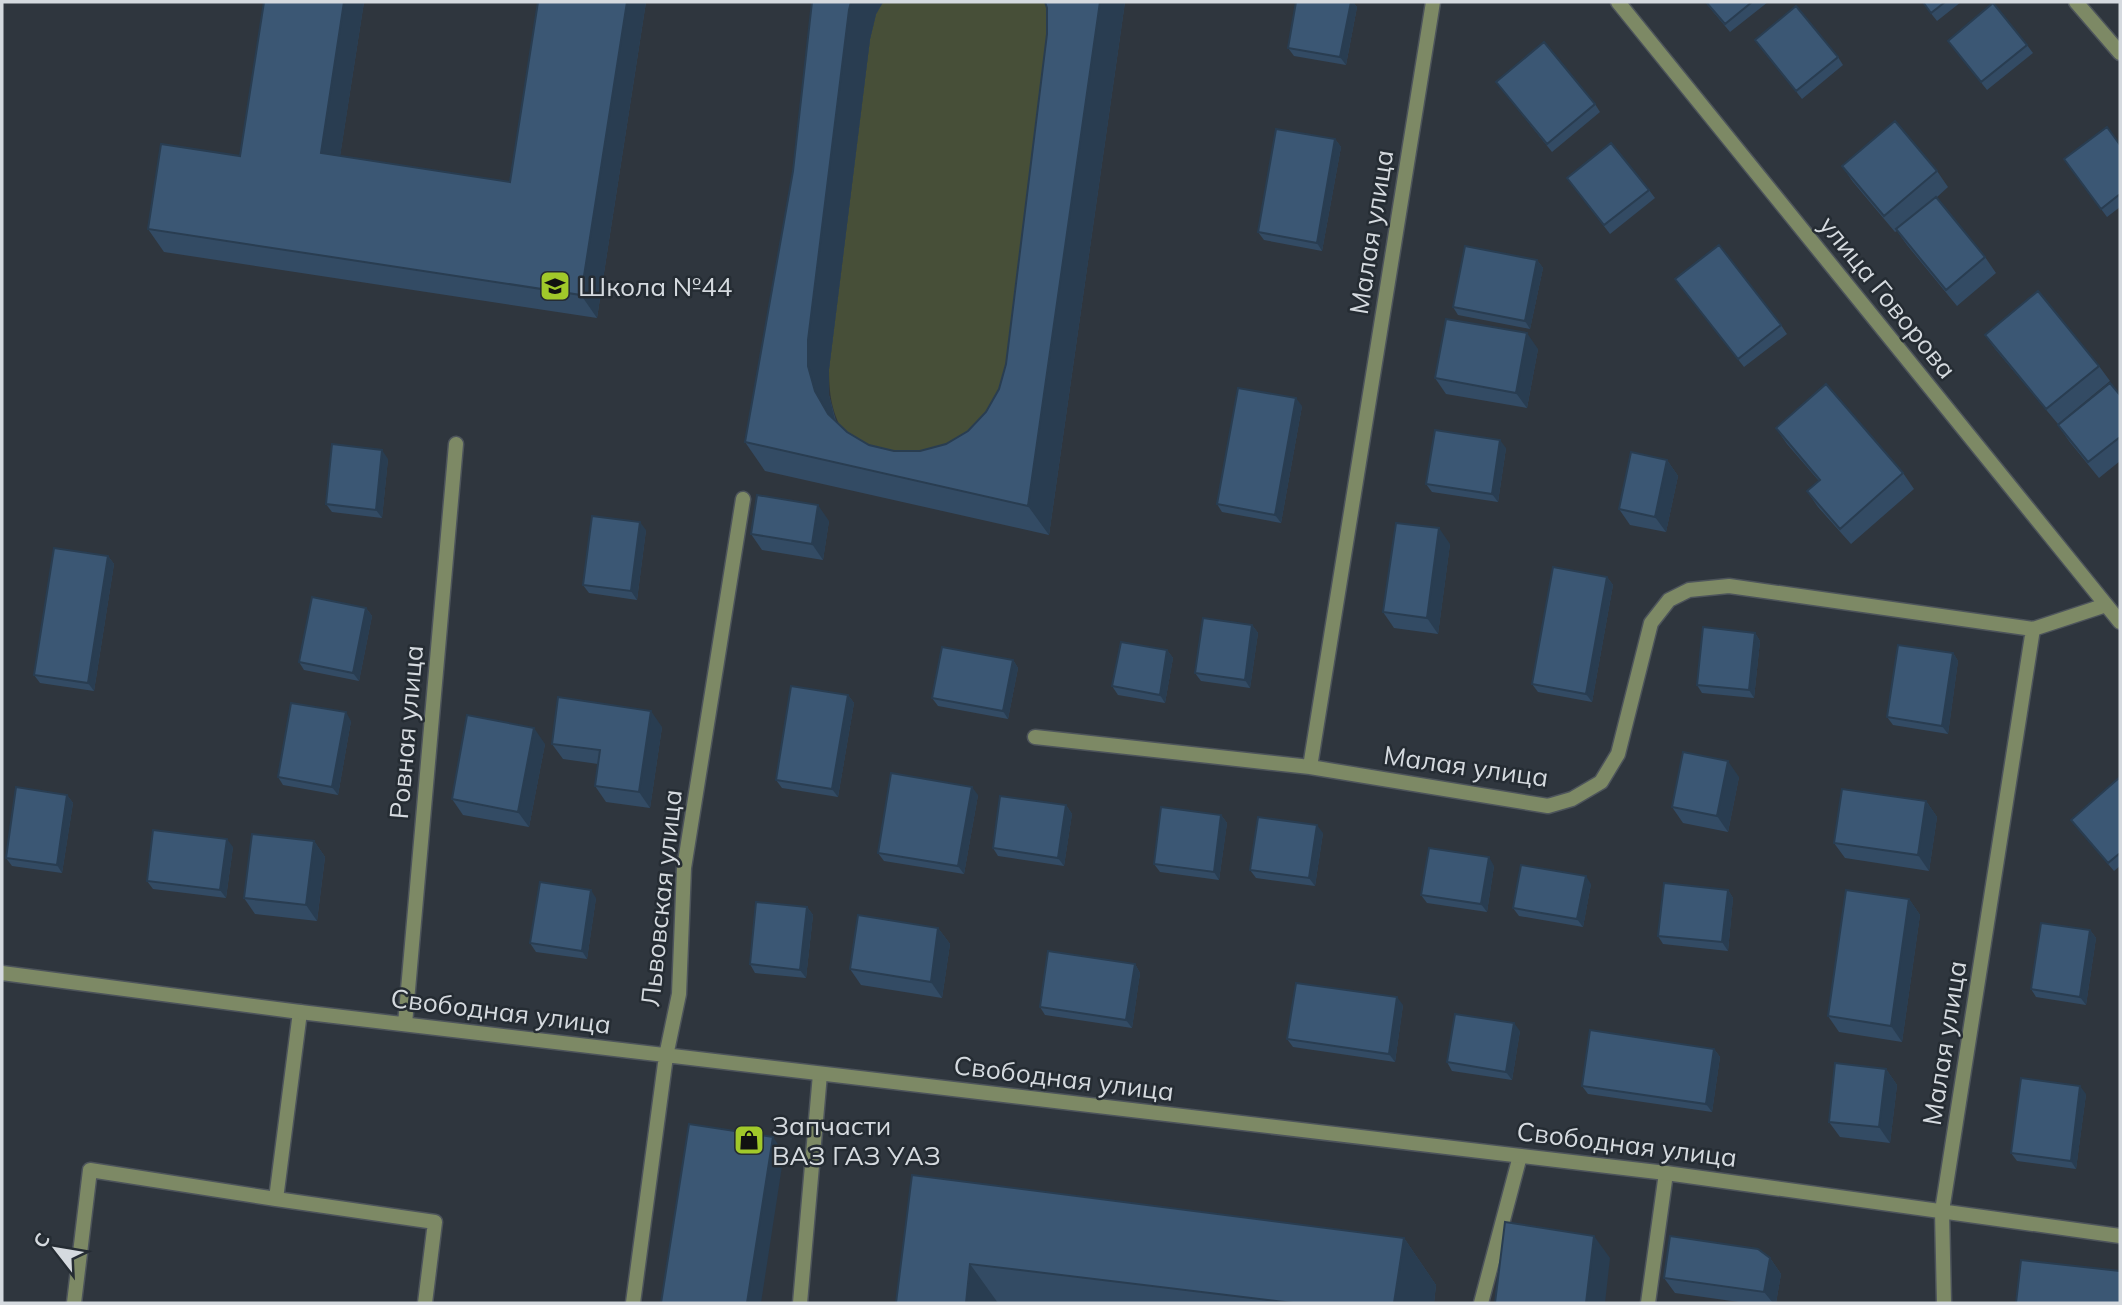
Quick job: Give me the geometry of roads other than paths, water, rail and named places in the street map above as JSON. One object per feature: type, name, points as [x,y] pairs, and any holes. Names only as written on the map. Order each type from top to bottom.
[{"type":"street","name":"Малая улица","points":[[1433,2],[1310,767],[1548,806],[1572,799],[1601,782],[1618,754],[1651,623],[1669,600],[1689,590],[1729,586],[2033,629],[1942,1211],[1944,1303]]},
{"type":"street","name":"улица Говорова","points":[[1618,2],[2120,622]]},
{"type":"street","points":[[2076,2],[2120,53]]},
{"type":"street","name":"Ровная улица","points":[[405,1024],[456,444]]},
{"type":"street","name":"Львовская улица","points":[[634,1303],[666,1056],[679,994],[684,867],[743,499]]},
{"type":"street","points":[[2033,629],[2106,605]]},
{"type":"street","points":[[1035,737],[1310,767]]},
{"type":"street","name":"Свободная улица","points":[[2,973],[300,1013],[1666,1173],[2120,1236]]},
{"type":"street","points":[[276,1199],[300,1013]]},
{"type":"street","points":[[800,1303],[820,1074]]},
{"type":"street","points":[[1481,1303],[1520,1156]]},
{"type":"street","points":[[75,1303],[90,1170],[435,1222],[425,1303]]},
{"type":"street","points":[[1648,1303],[1666,1173]]},
{"type":"place","name":"Школа №44","points":[[555,286]]},
{"type":"place","name":"Запчасти ВАЗ ГАЗ УАЗ","points":[[749,1140]]}]
